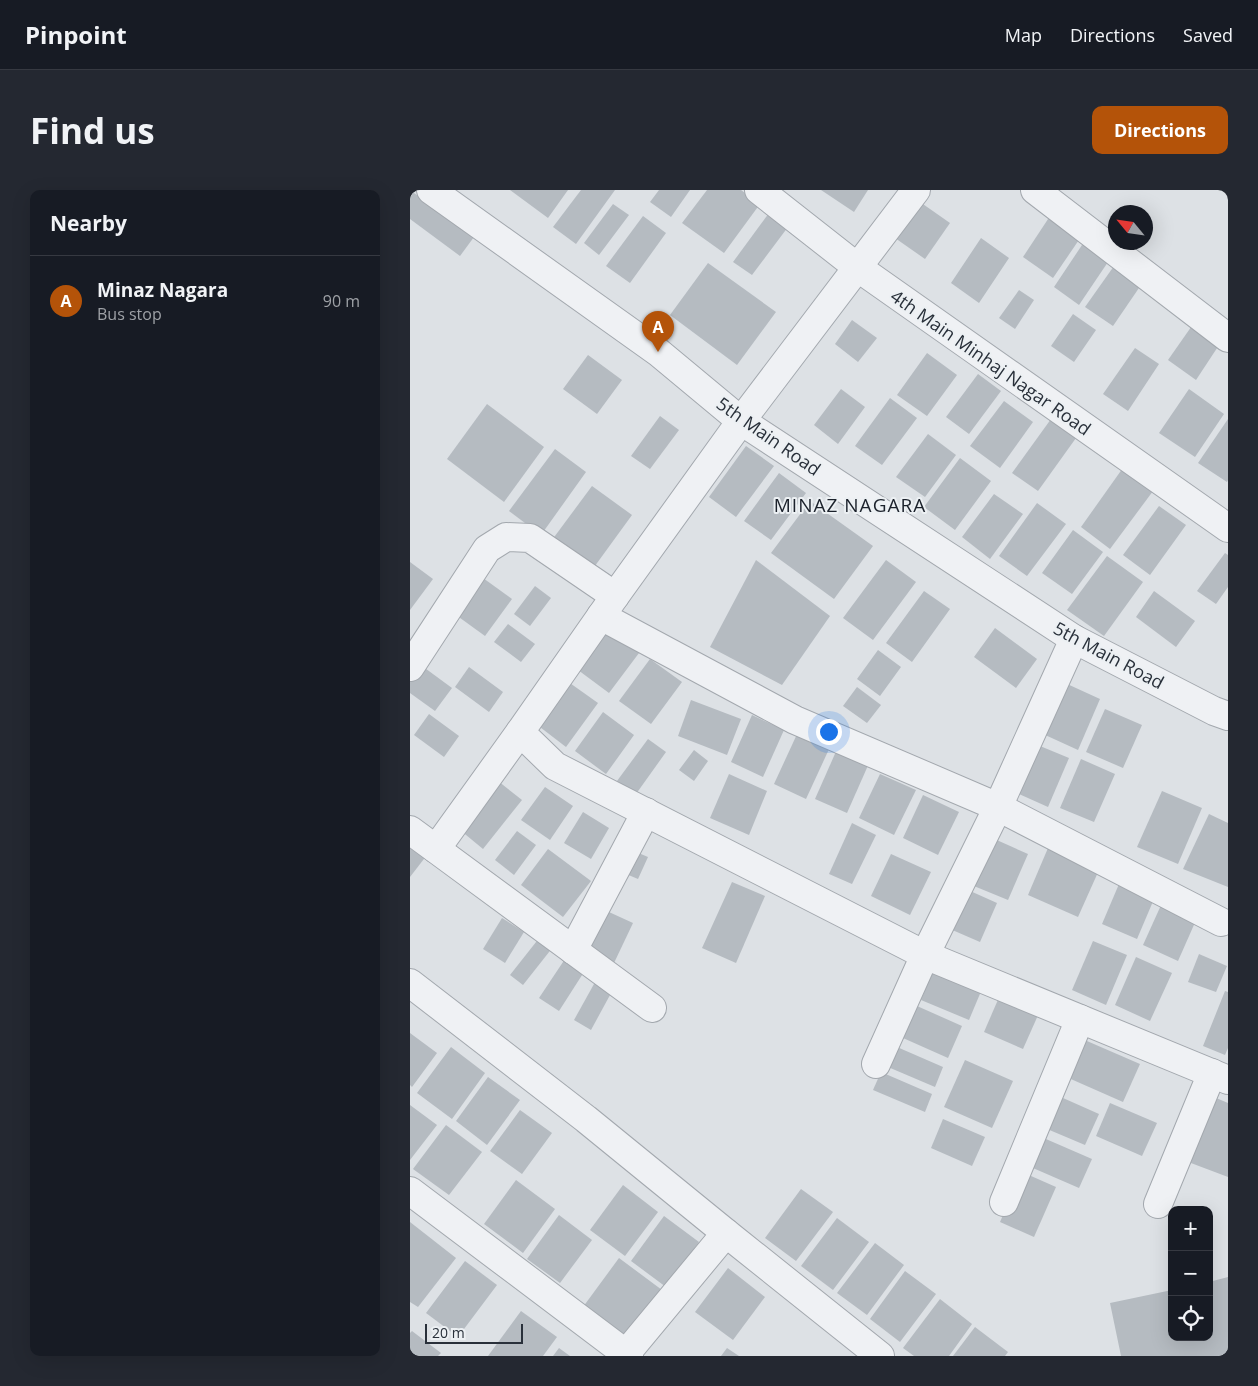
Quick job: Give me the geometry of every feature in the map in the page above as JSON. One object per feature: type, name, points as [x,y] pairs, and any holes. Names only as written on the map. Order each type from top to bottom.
[{"type":"street","name":"5th Main Road","points":[[431,190],[658,352],[741,421],[1074,639],[1214,711],[1228,716]]},
{"type":"street","name":"4th Main Minhaj Nagar Road","points":[[759,190],[857,268],[1228,528]]},
{"type":"street","points":[[436,849],[741,421],[916,190]]},
{"type":"street","points":[[1035,190],[1228,338]]},
{"type":"street","points":[[410,667],[487,549],[506,537],[530,538],[608,606],[795,720],[998,807],[1221,922]]},
{"type":"street","points":[[876,1064],[925,955],[998,807],[1074,639]]},
{"type":"street","points":[[520,732],[555,766],[925,955],[1220,1076],[1158,1204]]},
{"type":"street","points":[[573,950],[646,812]]},
{"type":"street","points":[[410,830],[652,1008]]},
{"type":"street","points":[[410,983],[586,1119],[880,1356]]},
{"type":"street","points":[[1004,1202],[1080,1019]]},
{"type":"street","points":[[410,1191],[626,1355],[726,1233]]},
{"type":"building","points":[[410,190],[474,237],[460,256],[410,219]]},
{"type":"building","points":[[510,190],[568,190],[548,218]]},
{"type":"building","points":[[581,190],[615,190],[576,244],[553,227]]},
{"type":"building","points":[[659,190],[690,190],[671,217],[650,202]]},
{"type":"building","points":[[707,190],[741,190],[760,204],[724,253],[682,223]]},
{"type":"building","points":[[821,190],[868,190],[854,212]]},
{"type":"building","points":[[920,202],[950,223],[925,259],[895,238]]},
{"type":"building","points":[[613,204],[629,215],[599,255],[584,243]]},
{"type":"building","points":[[772,209],[791,223],[752,275],[733,262]]},
{"type":"building","points":[[1054,210],[1085,231],[1053,278],[1023,257]]},
{"type":"building","points":[[643,216],[666,233],[630,283],[606,266]]},
{"type":"building","points":[[981,238],[1009,258],[979,303],[951,283]]},
{"type":"building","points":[[1084,242],[1110,259],[1079,305],[1054,287]]},
{"type":"building","points":[[708,263],[776,312],[737,365],[670,315]]},
{"type":"building","points":[[1114,266],[1141,285],[1113,326],[1085,307]]},
{"type":"building","points":[[1019,290],[1034,300],[1015,329],[999,318]]},
{"type":"building","points":[[1073,314],[1096,330],[1074,362],[1051,346]]},
{"type":"building","points":[[852,320],[877,338],[858,362],[835,344]]},
{"type":"building","points":[[1196,320],[1223,339],[1196,380],[1168,360]]},
{"type":"building","points":[[1135,348],[1159,364],[1128,411],[1103,394]]},
{"type":"building","points":[[927,353],[957,375],[927,416],[897,395]]},
{"type":"building","points":[[588,355],[622,380],[597,414],[563,389]]},
{"type":"building","points":[[978,374],[1001,391],[969,434],[946,417]]},
{"type":"building","points":[[841,389],[865,407],[838,444],[814,425]]},
{"type":"building","points":[[1189,389],[1224,414],[1195,457],[1159,433]]},
{"type":"building","points":[[890,398],[917,418],[882,465],[855,446]]},
{"type":"building","points":[[1004,401],[1033,422],[1000,468],[970,446]]},
{"type":"building","points":[[487,404],[544,447],[504,502],[447,459]]},
{"type":"building","points":[[660,416],[679,430],[650,469],[631,456]]},
{"type":"building","points":[[1051,419],[1076,438],[1038,491],[1012,473]]},
{"type":"building","points":[[1228,419],[1228,480],[1227,482],[1198,463]]},
{"type":"building","points":[[928,434],[956,455],[925,497],[896,477]]},
{"type":"building","points":[[746,446],[774,466],[736,517],[709,497]]},
{"type":"building","points":[[555,449],[586,472],[541,535],[509,511]]},
{"type":"building","points":[[960,458],[991,481],[955,530],[924,507]]},
{"type":"building","points":[[1125,465],[1156,487],[1110,549],[1081,527]]},
{"type":"building","points":[[779,473],[806,493],[771,540],[744,521]]},
{"type":"building","points":[[592,486],[632,515],[592,570],[552,540]]},
{"type":"building","points":[[994,494],[1023,514],[990,559],[962,537]]},
{"type":"building","points":[[810,501],[873,546],[834,599],[771,553]]},
{"type":"building","points":[[1037,503],[1066,524],[1027,576],[999,556]]},
{"type":"building","points":[[1159,506],[1186,525],[1150,575],[1123,555]]},
{"type":"building","points":[[1073,530],[1103,552],[1072,594],[1042,573]]},
{"type":"building","points":[[1225,553],[1228,555],[1228,587],[1216,604],[1197,591]]},
{"type":"building","points":[[1107,556],[1143,582],[1104,636],[1067,610]]},
{"type":"building","points":[[756,560],[830,616],[782,685],[710,647]]},
{"type":"building","points":[[886,560],[916,582],[873,640],[843,618]]},
{"type":"building","points":[[410,562],[433,579],[410,610]]},
{"type":"building","points":[[483,578],[512,599],[485,636],[456,615]]},
{"type":"building","points":[[535,586],[551,598],[530,626],[514,614]]},
{"type":"building","points":[[924,591],[950,609],[912,662],[886,643]]},
{"type":"building","points":[[1154,591],[1195,621],[1176,647],[1136,617]]},
{"type":"building","points":[[508,624],[535,644],[521,662],[494,642]]},
{"type":"building","points":[[995,628],[1037,659],[1016,688],[974,657]]},
{"type":"building","points":[[608,631],[639,653],[609,693],[578,670]]},
{"type":"building","points":[[878,650],[901,667],[880,696],[857,679]]},
{"type":"building","points":[[650,659],[682,682],[651,724],[619,701]]},
{"type":"building","points":[[418,663],[452,688],[435,711],[410,693],[410,673]]},
{"type":"building","points":[[469,667],[503,692],[489,712],[455,687]]},
{"type":"building","points":[[567,681],[598,703],[566,747],[536,724]]},
{"type":"building","points":[[1065,683],[1100,699],[1078,750],[1043,734]]},
{"type":"building","points":[[857,687],[881,705],[867,723],[843,706]]},
{"type":"building","points":[[691,700],[741,719],[727,755],[678,736]]},
{"type":"building","points":[[1105,709],[1142,725],[1123,768],[1086,752]]},
{"type":"building","points":[[603,712],[634,735],[606,774],[575,751]]},
{"type":"building","points":[[429,714],[459,736],[444,757],[414,735]]},
{"type":"building","points":[[752,715],[784,730],[763,777],[731,762]]},
{"type":"building","points":[[798,732],[830,747],[806,799],[774,784]]},
{"type":"building","points":[[648,739],[666,752],[636,794],[617,781]]},
{"type":"building","points":[[1040,746],[1069,758],[1048,807],[1019,794]]},
{"type":"building","points":[[838,747],[870,761],[847,813],[815,799]]},
{"type":"building","points":[[694,750],[708,761],[694,781],[679,770]]},
{"type":"building","points":[[1081,759],[1115,774],[1094,822],[1060,808]]},
{"type":"building","points":[[729,774],[767,791],[749,835],[710,818]]},
{"type":"building","points":[[880,774],[916,790],[894,835],[859,818]]},
{"type":"building","points":[[498,781],[522,800],[483,849],[460,830]]},
{"type":"building","points":[[545,787],[573,806],[550,840],[521,820]]},
{"type":"building","points":[[1162,791],[1202,808],[1178,864],[1137,847]]},
{"type":"building","points":[[923,795],[959,812],[938,855],[903,838]]},
{"type":"building","points":[[583,812],[609,828],[591,859],[564,843]]},
{"type":"building","points":[[1209,814],[1228,823],[1228,887],[1183,869]]},
{"type":"building","points":[[852,823],[876,835],[852,884],[829,874]]},
{"type":"building","points":[[517,831],[536,845],[514,875],[495,860]]},
{"type":"building","points":[[990,837],[1028,854],[1008,900],[969,884]]},
{"type":"building","points":[[410,842],[427,855],[410,877]]},
{"type":"building","points":[[1048,848],[1099,870],[1078,917],[1028,895]]},
{"type":"building","points":[[548,849],[591,881],[563,917],[521,885]]},
{"type":"building","points":[[629,849],[648,857],[638,879],[619,871]]},
{"type":"building","points":[[891,854],[931,872],[910,915],[871,896]]},
{"type":"building","points":[[732,882],[765,896],[736,963],[702,948]]},
{"type":"building","points":[[1119,884],[1154,899],[1137,939],[1102,924]]},
{"type":"building","points":[[968,890],[997,903],[980,942],[950,929]]},
{"type":"building","points":[[1162,903],[1197,918],[1178,961],[1143,945]]},
{"type":"building","points":[[598,907],[633,923],[614,963],[579,946]]},
{"type":"building","points":[[502,918],[524,932],[505,963],[483,949]]},
{"type":"building","points":[[540,937],[553,947],[523,985],[510,975]]},
{"type":"building","points":[[1093,941],[1127,955],[1106,1005],[1072,990]]},
{"type":"building","points":[[1199,954],[1227,966],[1216,992],[1188,982]]},
{"type":"building","points":[[1136,957],[1172,973],[1150,1021],[1115,1005]]},
{"type":"building","points":[[565,959],[584,972],[559,1011],[539,998]]},
{"type":"building","points":[[934,968],[982,989],[969,1020],[921,1000]]},
{"type":"building","points":[[599,975],[616,984],[591,1030],[574,1020]]},
{"type":"building","points":[[1225,991],[1228,992],[1228,1048],[1225,1055],[1203,1046]]},
{"type":"building","points":[[1000,995],[1039,1013],[1023,1049],[984,1032]]},
{"type":"building","points":[[917,1006],[962,1026],[948,1058],[903,1038]]},
{"type":"building","points":[[410,1033],[437,1053],[412,1087],[410,1085]]},
{"type":"building","points":[[1080,1038],[1140,1064],[1123,1102],[1064,1076]]},
{"type":"building","points":[[451,1047],[485,1073],[452,1119],[417,1093]]},
{"type":"building","points":[[897,1047],[943,1067],[935,1087],[888,1067]]},
{"type":"building","points":[[965,1060],[1013,1081],[992,1128],[944,1107]]},
{"type":"building","points":[[881,1072],[932,1094],[925,1112],[873,1090]]},
{"type":"building","points":[[488,1077],[520,1100],[487,1145],[456,1121]]},
{"type":"building","points":[[1054,1094],[1099,1114],[1085,1145],[1040,1126]]},
{"type":"building","points":[[1209,1095],[1228,1103],[1228,1177],[1183,1160]]},
{"type":"building","points":[[1110,1103],[1157,1123],[1142,1156],[1096,1136]]},
{"type":"building","points":[[410,1105],[437,1125],[410,1160]]},
{"type":"building","points":[[520,1110],[552,1133],[522,1174],[490,1151]]},
{"type":"building","points":[[943,1119],[985,1137],[972,1166],[931,1148]]},
{"type":"building","points":[[446,1125],[482,1152],[449,1195],[413,1169]]},
{"type":"building","points":[[1039,1136],[1092,1159],[1079,1188],[1026,1165]]},
{"type":"building","points":[[1022,1172],[1056,1187],[1034,1237],[1000,1222]]},
{"type":"building","points":[[516,1180],[555,1209],[523,1253],[484,1224]]},
{"type":"building","points":[[623,1185],[658,1212],[625,1256],[590,1230]]},
{"type":"building","points":[[801,1189],[833,1212],[796,1261],[765,1238]]},
{"type":"building","points":[[559,1215],[592,1240],[560,1283],[527,1259]]},
{"type":"building","points":[[664,1216],[699,1242],[666,1287],[631,1261]]},
{"type":"building","points":[[837,1218],[869,1242],[833,1290],[801,1266]]},
{"type":"building","points":[[410,1222],[456,1258],[418,1307],[410,1302]]},
{"type":"building","points":[[875,1243],[904,1265],[867,1315],[837,1293]]},
{"type":"building","points":[[619,1258],[662,1290],[626,1339],[583,1307]]},
{"type":"building","points":[[465,1261],[497,1285],[458,1337],[426,1313]]},
{"type":"building","points":[[728,1268],[765,1297],[733,1340],[695,1312]]},
{"type":"building","points":[[905,1271],[936,1294],[900,1342],[870,1319]]},
{"type":"building","points":[[1228,1277],[1228,1356],[1121,1356],[1110,1303],[1168,1291],[1168,1341],[1213,1341],[1213,1281]]},
{"type":"building","points":[[940,1299],[972,1324],[949,1356],[914,1356],[903,1348]]},
{"type":"building","points":[[521,1311],[557,1337],[543,1356],[488,1356]]},
{"type":"building","points":[[975,1327],[1008,1352],[1005,1356],[953,1356]]},
{"type":"building","points":[[412,1331],[441,1353],[438,1356],[410,1356],[410,1333]]},
{"type":"building","points":[[559,1348],[570,1356],[553,1356]]},
{"type":"building","points":[[727,1348],[739,1356],[721,1356]]},
{"type":"place","name":"Minaz Nagara","points":[[658,352]]},
{"type":"district","name":"MINAZ NAGARA","points":[[850,505]]}]
